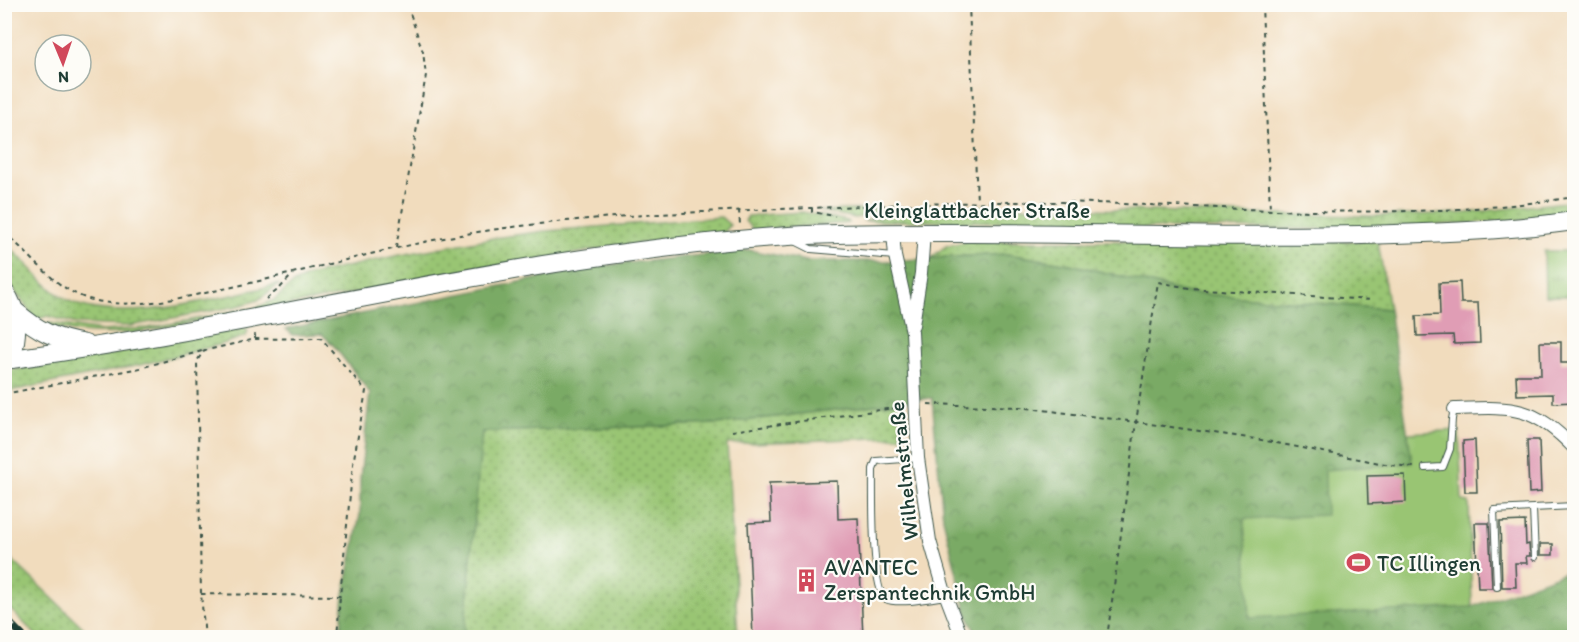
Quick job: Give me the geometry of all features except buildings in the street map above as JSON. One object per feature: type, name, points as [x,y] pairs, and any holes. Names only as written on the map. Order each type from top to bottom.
[{"type":"street","name":"Kleinglattbacher Straße","points":[[8,360],[252,319],[382,293],[599,255],[787,236],[924,233],[1283,237],[1442,233],[1575,221]]},
{"type":"street","name":"Wilhelmstraße","points":[[893,233],[895,256],[912,332],[918,458],[930,541],[946,596],[962,638]]},
{"type":"street","name":"Wilhelmstraße","points":[[912,332],[921,273],[924,233]]},
{"type":"street","points":[[4,291],[15,311],[44,333],[67,341],[96,346]]},
{"type":"street","points":[[8,360],[16,335],[15,311]]},
{"type":"street","points":[[1454,409],[1519,410],[1556,429],[1575,448]]},
{"type":"lane","points":[[787,236],[811,249],[895,256]]},
{"type":"lane","points":[[1425,468],[1443,467],[1450,449],[1454,409]]},
{"type":"lane","points":[[918,458],[876,461],[873,469],[875,565],[879,592],[886,599],[896,602],[946,596]]},
{"type":"lane","points":[[1497,587],[1494,510],[1575,506]]},
{"type":"lane","points":[[1533,509],[1535,557]]},
{"type":"path","points":[[395,249],[426,75],[423,52],[407,4]]},
{"type":"path","points":[[969,4],[977,202]]},
{"type":"path","points":[[1262,4],[1270,210]]},
{"type":"path","points":[[865,218],[908,207],[908,203]]},
{"type":"path","points":[[812,208],[812,212],[844,218]]},
{"type":"path","points":[[4,233],[62,286],[73,293],[98,302],[147,303],[168,300],[292,274],[279,289],[260,302]]},
{"type":"path","points":[[1107,638],[1136,422],[1158,282],[1189,288],[1371,300]]},
{"type":"path","points":[[252,319],[255,339]]},
{"type":"path","points":[[4,394],[140,368],[255,339],[321,338],[366,392],[353,464],[337,638]]},
{"type":"path","points":[[205,638],[201,594],[196,368],[200,356],[207,350]]},
{"type":"path","points":[[732,431],[934,403],[1020,407],[1256,439],[1390,465],[1425,468]]},
{"type":"path","points":[[201,594],[340,596]]},
{"type":"green space","points":[[1574,201],[1574,214],[1530,220],[1351,229],[1116,228],[1035,222],[863,221],[919,207],[1003,206],[1371,216],[1466,213]]},
{"type":"green space","points":[[899,208],[855,218],[820,211]]},
{"type":"green space","points":[[802,212],[849,223],[753,230],[745,221],[748,216]]},
{"type":"green space","points":[[721,217],[730,225],[725,232],[611,247],[134,333],[89,333],[46,325],[50,323],[102,331],[148,328],[255,308],[274,300],[294,283],[311,275],[395,256],[546,231]]},
{"type":"green space","points":[[968,241],[1378,241],[1389,309],[1188,293],[1070,264],[1007,254],[931,258],[946,246]]},
{"type":"green space","points":[[5,244],[62,297],[84,306],[110,311],[139,311],[169,307],[280,284],[258,300],[238,306],[130,326],[77,324],[47,316],[36,320],[5,278]]},
{"type":"green space","points":[[749,250],[807,261],[886,261],[1007,254],[1070,264],[1188,293],[1389,309],[1412,463],[1325,470],[1472,607],[1574,569],[1574,637],[977,637],[966,610],[943,518],[932,398],[717,424],[482,432],[464,637],[340,637],[344,594],[360,515],[360,479],[370,393],[322,334],[293,335],[286,329],[600,266]]},
{"type":"green space","points":[[1544,251],[1574,251],[1574,296],[1545,296]]},
{"type":"green space","points":[[244,328],[248,331],[246,336],[226,343],[140,365],[5,392],[5,371],[99,357]]},
{"type":"green space","points":[[900,402],[901,437],[727,444],[738,637],[464,638],[481,432],[717,424]]},
{"type":"green space","name":"TC Illingen","points":[[1459,430],[1462,501],[1469,502],[1472,607],[1250,618],[1244,519],[1326,515],[1325,470],[1412,463],[1408,433]]},
{"type":"green space","points":[[5,553],[93,637],[38,637],[5,604]]},
{"type":"railway","points":[[4,617],[25,638]]},
{"type":"place","name":"TC Illingen","points":[[1359,563]]},
{"type":"place","name":"AVANTEC Zerspantechnik GmbH","points":[[806,580]]}]
